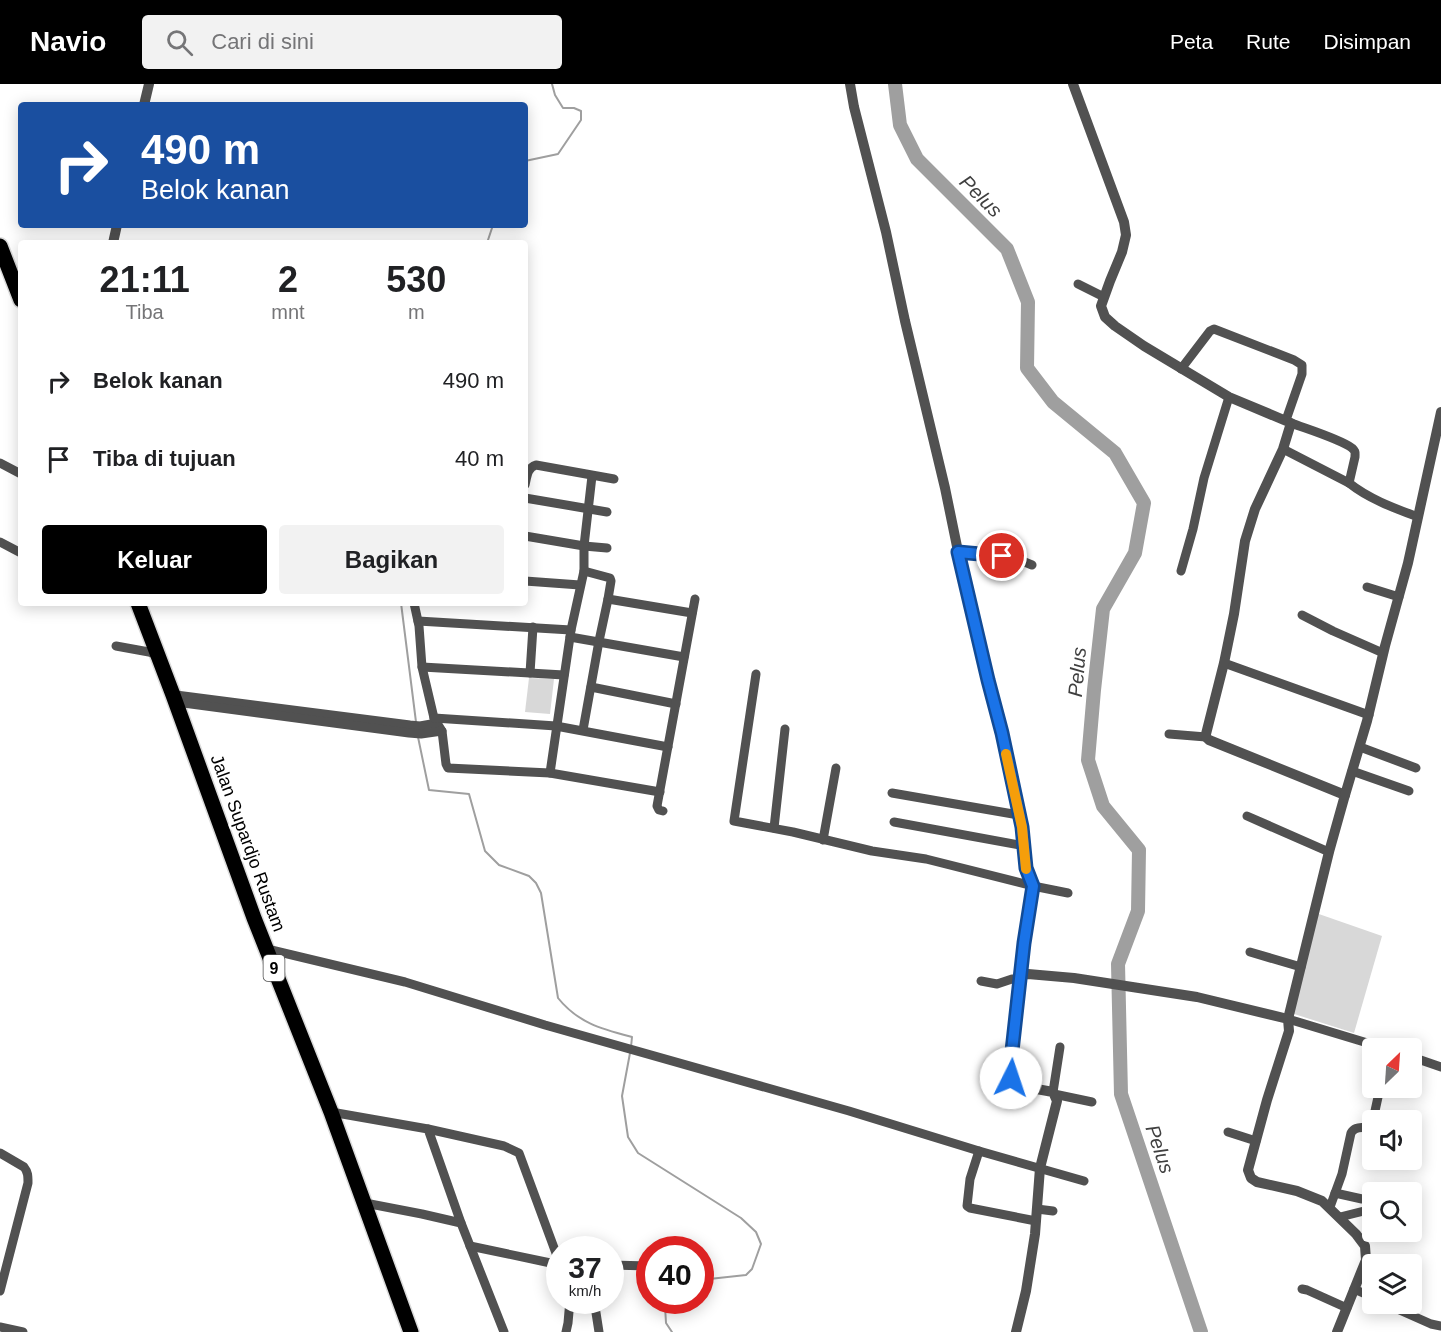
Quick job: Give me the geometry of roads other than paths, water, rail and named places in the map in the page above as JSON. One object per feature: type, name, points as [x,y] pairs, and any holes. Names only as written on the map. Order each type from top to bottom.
[{"type":"highway","points":[[0,246],[18,292]]},
{"type":"highway","name":"Jalan Supardjo Rustam","points":[[139,606],[248,900],[331,1112],[411,1332]]},
{"type":"street","points":[[145,102],[149,84]]},
{"type":"street","points":[[850,84],[1002,733],[1025,846],[1026,868],[1033,886],[1011,1060],[1011,1078],[1020,1086],[1092,1102]]},
{"type":"street","points":[[1073,84],[1124,222],[1126,235],[1101,309],[1108,321],[1181,369],[1229,397],[1353,449],[1355,457],[1349,483]]},
{"type":"street","points":[[1078,284],[1104,297]]},
{"type":"street","points":[[1181,369],[1210,331],[1214,329],[1302,365],[1302,374],[1283,449],[1255,509],[1245,541],[1234,614],[1206,737]]},
{"type":"street","points":[[1181,571],[1193,530],[1204,478],[1229,397]]},
{"type":"street","points":[[1337,1332],[1366,1260],[1365,1246],[1340,1217],[1322,1201],[1315,1197],[1257,1182],[1251,1178],[1248,1170],[1289,1031],[1288,1019],[1329,852],[1412,548],[1441,412]]},
{"type":"street","points":[[1283,449],[1391,507],[1418,517]]},
{"type":"street","points":[[0,463],[18,472]]},
{"type":"street","points":[[528,471],[536,465],[614,479]]},
{"type":"street","points":[[550,773],[570,634],[584,571],[584,546],[592,476]]},
{"type":"street","points":[[528,499],[607,512]]},
{"type":"street","points":[[528,537],[607,548]]},
{"type":"street","points":[[0,542],[18,551]]},
{"type":"street","points":[[958,552],[1002,556],[1032,566]]},
{"type":"street","points":[[583,730],[611,581],[610,578],[584,571]]},
{"type":"street","points":[[528,581],[580,585]]},
{"type":"street","points":[[1367,588],[1399,597]]},
{"type":"street","points":[[608,599],[692,613]]},
{"type":"street","points":[[663,811],[657,806],[695,599]]},
{"type":"street","points":[[415,606],[422,667],[448,768],[550,773],[660,792]]},
{"type":"street","points":[[1302,615],[1383,653]]},
{"type":"street","points":[[418,621],[532,627],[684,657]]},
{"type":"street","points":[[530,673],[532,627]]},
{"type":"street","points":[[116,646],[149,652],[158,656]]},
{"type":"street","points":[[1224,663],[1368,715]]},
{"type":"street","points":[[422,667],[564,675]]},
{"type":"street","points":[[756,674],[734,821],[872,851],[926,859],[1068,893]]},
{"type":"street","points":[[591,687],[676,704]]},
{"type":"street","points":[[174,698],[421,730],[438,724],[556,726],[668,747]]},
{"type":"street","points":[[774,828],[785,729]]},
{"type":"street","points":[[1169,734],[1206,737],[1345,795]]},
{"type":"street","points":[[1359,747],[1416,768]]},
{"type":"street","points":[[823,840],[836,768]]},
{"type":"street","points":[[1352,771],[1409,791]]},
{"type":"street","points":[[892,793],[1019,815]]},
{"type":"street","points":[[1247,816],[1329,852]]},
{"type":"street","points":[[894,822],[1025,846]]},
{"type":"street","points":[[267,949],[405,982],[545,1025],[849,1111],[1084,1181]]},
{"type":"street","points":[[1250,952],[1301,966]]},
{"type":"street","points":[[981,981],[997,984],[1028,974],[1098,981],[1197,997],[1288,1019],[1362,1041]]},
{"type":"street","points":[[1016,1332],[1030,1269],[1040,1168],[1057,1101],[1054,1093],[1060,1047]]},
{"type":"street","points":[[1422,1060],[1441,1067]]},
{"type":"street","points":[[331,1112],[428,1129],[504,1146],[519,1153],[550,1236]]},
{"type":"street","points":[[1330,1207],[1342,1174],[1351,1133],[1357,1127],[1362,1128]]},
{"type":"street","points":[[428,1129],[461,1223],[504,1332]]},
{"type":"street","points":[[1228,1132],[1256,1141]]},
{"type":"street","points":[[979,1151],[970,1179],[967,1206],[1036,1221]]},
{"type":"street","points":[[0,1153],[27,1170],[28,1183],[0,1291]]},
{"type":"street","points":[[1335,1193],[1362,1199]]},
{"type":"street","points":[[365,1203],[461,1223]]},
{"type":"street","points":[[1037,1209],[1053,1211]]},
{"type":"street","points":[[1340,1217],[1362,1212]]},
{"type":"street","points":[[470,1246],[546,1261]]},
{"type":"street","points":[[1302,1288],[1347,1308]]},
{"type":"street","points":[[1354,1289],[1362,1293]]},
{"type":"street","points":[[566,1332],[569,1314]]},
{"type":"street","points":[[596,1314],[599,1332]]},
{"type":"street","points":[[1408,1314],[1441,1326]]},
{"type":"street","points":[[0,1327],[23,1332]]},
{"type":"waterway","points":[[528,160],[558,154],[581,120],[581,111],[574,108],[563,108],[555,95],[552,84]]},
{"type":"waterway","name":"Pelus","points":[[895,84],[900,125],[917,159],[1007,249],[1028,302],[1027,368],[1053,402],[1115,453],[1144,503],[1135,553],[1103,609],[1088,760],[1103,806],[1139,850],[1138,911],[1118,964],[1121,1094],[1201,1332]]},
{"type":"waterway","points":[[488,240],[492,228]]},
{"type":"waterway","points":[[401,606],[416,722]]},
{"type":"waterway","points":[[418,737],[429,790],[469,794],[485,851],[499,865],[529,876],[536,883],[541,893],[558,998],[574,1014],[591,1024],[632,1037],[631,1047]]},
{"type":"waterway","points":[[630,1053],[622,1096],[628,1137],[638,1153],[741,1218],[756,1232],[761,1244],[752,1269],[746,1275],[714,1278]]},
{"type":"waterway","points":[[665,1314],[666,1323],[672,1332]]}]
